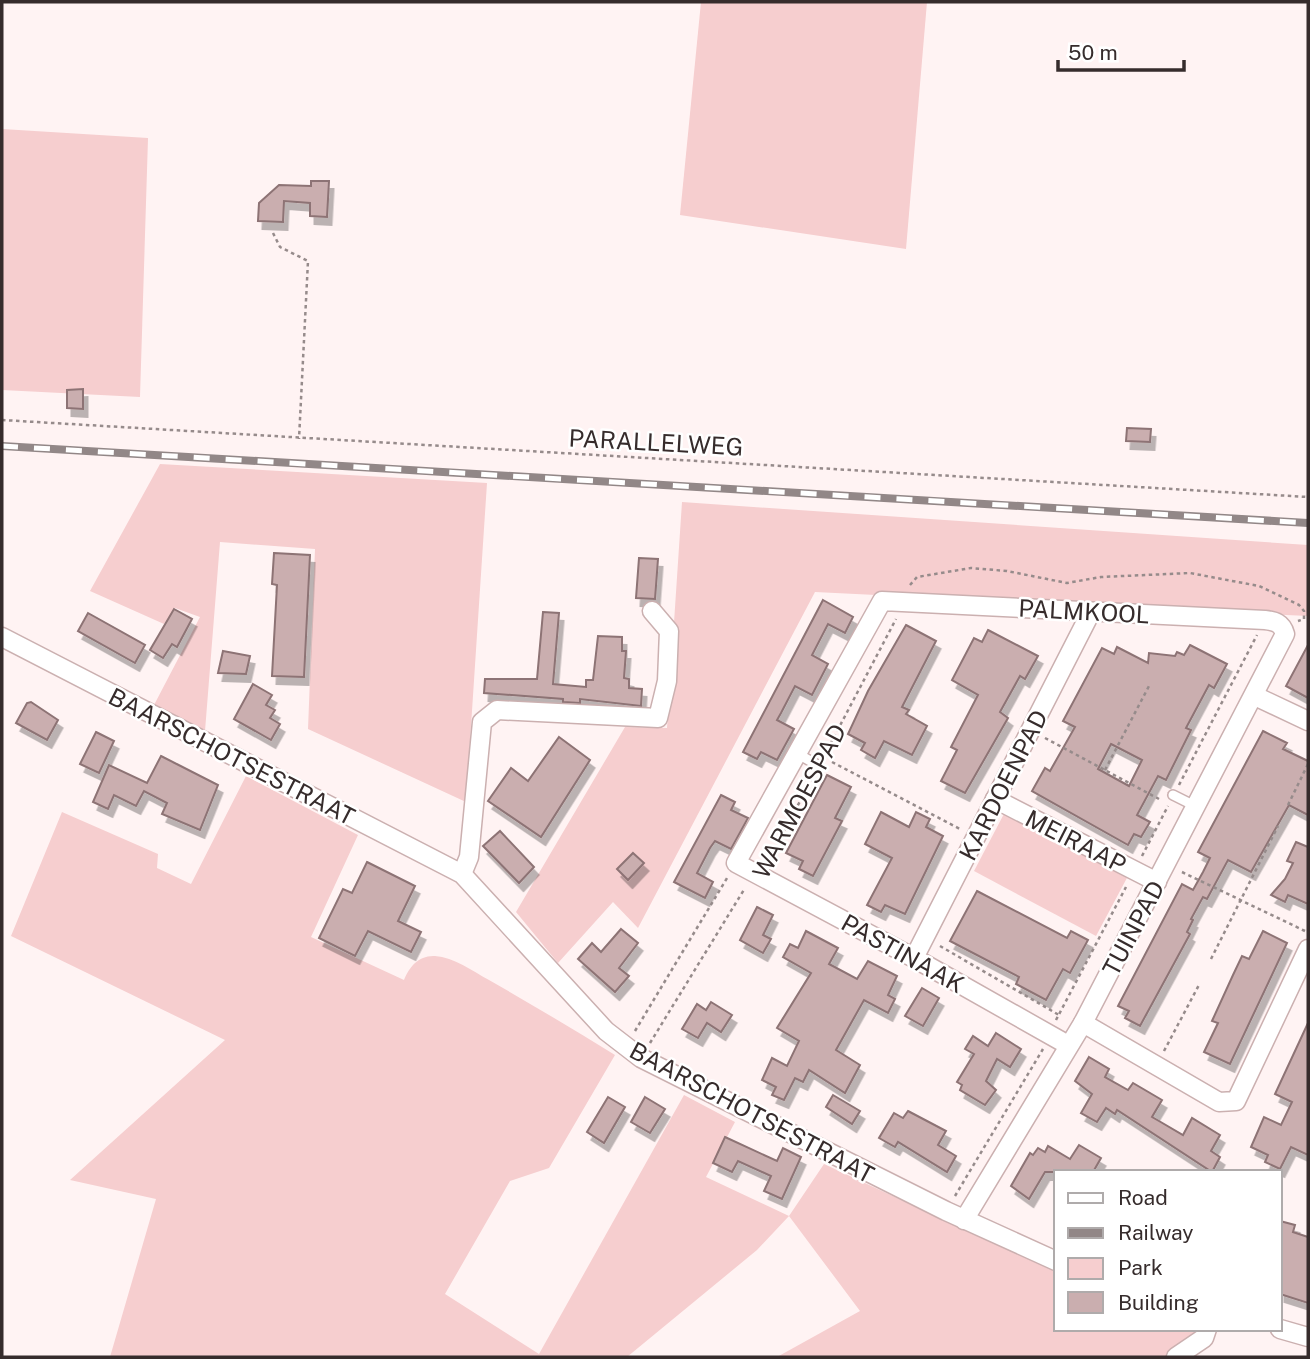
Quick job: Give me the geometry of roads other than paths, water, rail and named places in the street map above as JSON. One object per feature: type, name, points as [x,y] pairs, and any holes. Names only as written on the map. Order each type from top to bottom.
[{"type":"street","name":"PALMKOOL","points":[[882,601],[1265,620],[1283,627]]},
{"type":"street","name":"WARMOESPAD","points":[[736,863],[882,601]]},
{"type":"street","points":[[462,874],[469,857],[482,722],[497,710],[658,718],[667,681],[669,631],[652,611]]},
{"type":"street","name":"KARDOENPAD","points":[[914,958],[1091,612]]},
{"type":"street","name":"TUINPAD","points":[[964,1220],[1083,1023],[1283,641],[1283,627]]},
{"type":"street","name":"BAARSCHOTSESTRAAT","points":[[2,637],[462,874],[606,1031],[641,1058],[964,1220],[1054,1260]]},
{"type":"street","points":[[1255,696],[1308,721]]},
{"type":"street","name":"MEIRAAP","points":[[995,799],[1157,882]]},
{"type":"street","name":"PASTINAAK","points":[[736,863],[914,958],[1068,1045]]},
{"type":"street","points":[[1083,1023],[1219,1101],[1236,1101],[1308,949]]},
{"type":"street","points":[[1282,1330],[1308,1337]]},
{"type":"street","points":[[1176,1357],[1205,1338],[1207,1331]]},
{"type":"lane","points":[[798,754],[821,762]]},
{"type":"lane","points":[[1173,794],[1197,807]]},
{"type":"railway","points":[[2,446],[1308,523]]}]
